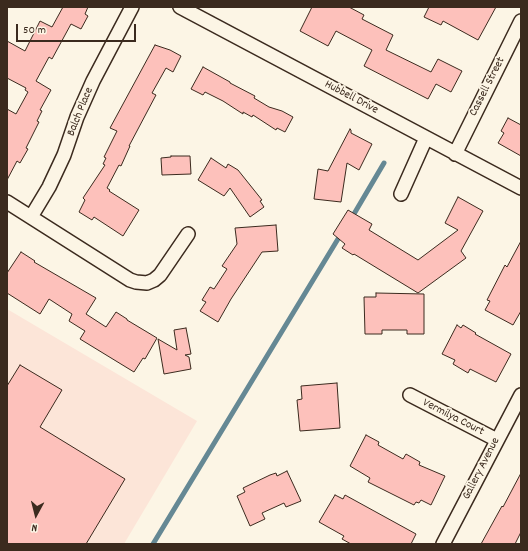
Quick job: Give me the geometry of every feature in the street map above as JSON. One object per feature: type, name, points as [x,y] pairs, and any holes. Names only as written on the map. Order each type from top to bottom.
[{"type":"street","name":"Balch Place","points":[[31,217],[49,187],[64,155],[77,117],[93,81],[132,7]]},
{"type":"street","name":"Hubbell Drive","points":[[180,7],[521,188]]},
{"type":"street","name":"Cassell Street","points":[[455,154],[521,21]]},
{"type":"street","points":[[401,194],[426,138]]},
{"type":"street","points":[[7,202],[130,280],[136,282],[147,283],[160,275],[188,234]]},
{"type":"street","name":"Vermilya Court","points":[[410,395],[497,440]]},
{"type":"street","name":"Gallery Avenue","points":[[443,544],[521,395]]},
{"type":"shaded area","points":[[7,309],[197,421],[124,544],[7,544]]},
{"type":"building","points":[[63,7],[88,7],[85,14],[88,16],[81,29],[71,24],[52,59],[49,57],[36,81],[51,90],[40,110],[42,111],[37,121],[39,122],[26,148],[28,149],[20,163],[17,161],[7,180],[7,109],[16,114],[28,92],[25,90],[26,88],[7,78],[7,41],[25,51],[40,21],[52,27]]},
{"type":"building","points":[[312,7],[349,7],[364,15],[362,19],[393,35],[386,50],[431,72],[438,59],[462,71],[451,92],[436,84],[428,99],[364,66],[372,50],[336,31],[328,46],[300,31]]},
{"type":"building","points":[[429,7],[496,7],[478,40],[443,21],[441,25],[424,17]]},
{"type":"building","points":[[155,45],[170,50],[181,56],[173,72],[166,68],[152,93],[156,95],[129,146],[121,166],[119,165],[107,188],[110,190],[109,191],[139,210],[123,236],[94,217],[92,220],[79,212],[85,200],[83,198],[105,165],[103,164],[106,158],[104,157],[117,131],[110,128]]},
{"type":"building","points":[[203,67],[255,96],[254,98],[269,107],[282,111],[293,117],[285,132],[277,128],[276,130],[253,115],[252,117],[243,112],[243,114],[223,101],[205,92],[203,95],[191,89]]},
{"type":"building","points":[[508,118],[521,125],[521,156],[498,143],[504,133],[501,131]]},
{"type":"building","points":[[350,129],[351,133],[372,144],[359,170],[347,163],[341,202],[314,199],[318,169],[328,171]]},
{"type":"building","points":[[171,156],[190,156],[191,174],[162,175],[161,158]]},
{"type":"building","points":[[211,158],[226,168],[228,164],[238,170],[262,200],[260,201],[264,207],[250,217],[230,188],[224,196],[198,180]]},
{"type":"building","points":[[458,197],[483,211],[461,251],[466,258],[418,293],[342,248],[345,244],[333,234],[348,210],[372,224],[369,230],[418,260],[458,230],[445,223]]},
{"type":"building","points":[[276,225],[278,251],[262,252],[231,299],[218,322],[200,311],[206,302],[202,300],[210,287],[214,289],[227,269],[222,266],[237,244],[235,228]]},
{"type":"building","points":[[521,241],[521,311],[513,325],[485,310],[490,301],[487,300],[505,265],[507,267]]},
{"type":"building","points":[[21,252],[35,261],[34,262],[96,298],[86,314],[106,327],[116,312],[157,338],[145,359],[143,358],[134,372],[80,339],[85,331],[69,321],[72,314],[49,299],[40,314],[7,293],[7,273]]},
{"type":"building","points":[[376,293],[424,294],[424,334],[407,334],[407,330],[382,330],[382,334],[365,334],[364,297],[376,297]]},
{"type":"building","points":[[457,325],[461,328],[463,325],[476,333],[475,334],[511,354],[496,382],[470,369],[468,373],[453,364],[455,360],[442,354]]},
{"type":"building","points":[[186,328],[191,354],[185,355],[189,357],[191,369],[164,374],[158,339],[177,350],[174,330]]},
{"type":"building","points":[[20,365],[62,390],[40,427],[125,479],[86,544],[7,544],[7,386]]},
{"type":"building","points":[[337,383],[340,428],[300,431],[297,400],[302,399],[301,386]]},
{"type":"building","points":[[366,435],[379,442],[378,445],[403,459],[406,454],[420,462],[419,465],[445,476],[431,505],[421,500],[419,503],[416,502],[414,505],[368,482],[370,478],[350,466]]},
{"type":"building","points":[[287,471],[301,501],[286,507],[284,503],[262,513],[265,519],[250,526],[237,496],[245,492],[243,488],[270,475],[276,473],[277,476]]},
{"type":"building","points":[[521,473],[521,532],[515,544],[481,544],[502,506],[503,507]]},
{"type":"building","points":[[335,495],[343,499],[345,495],[416,534],[411,544],[351,544],[342,539],[344,536],[319,522]]},
{"type":"waterway","points":[[351,219],[384,163]]},
{"type":"waterway","points":[[153,544],[341,234]]}]
